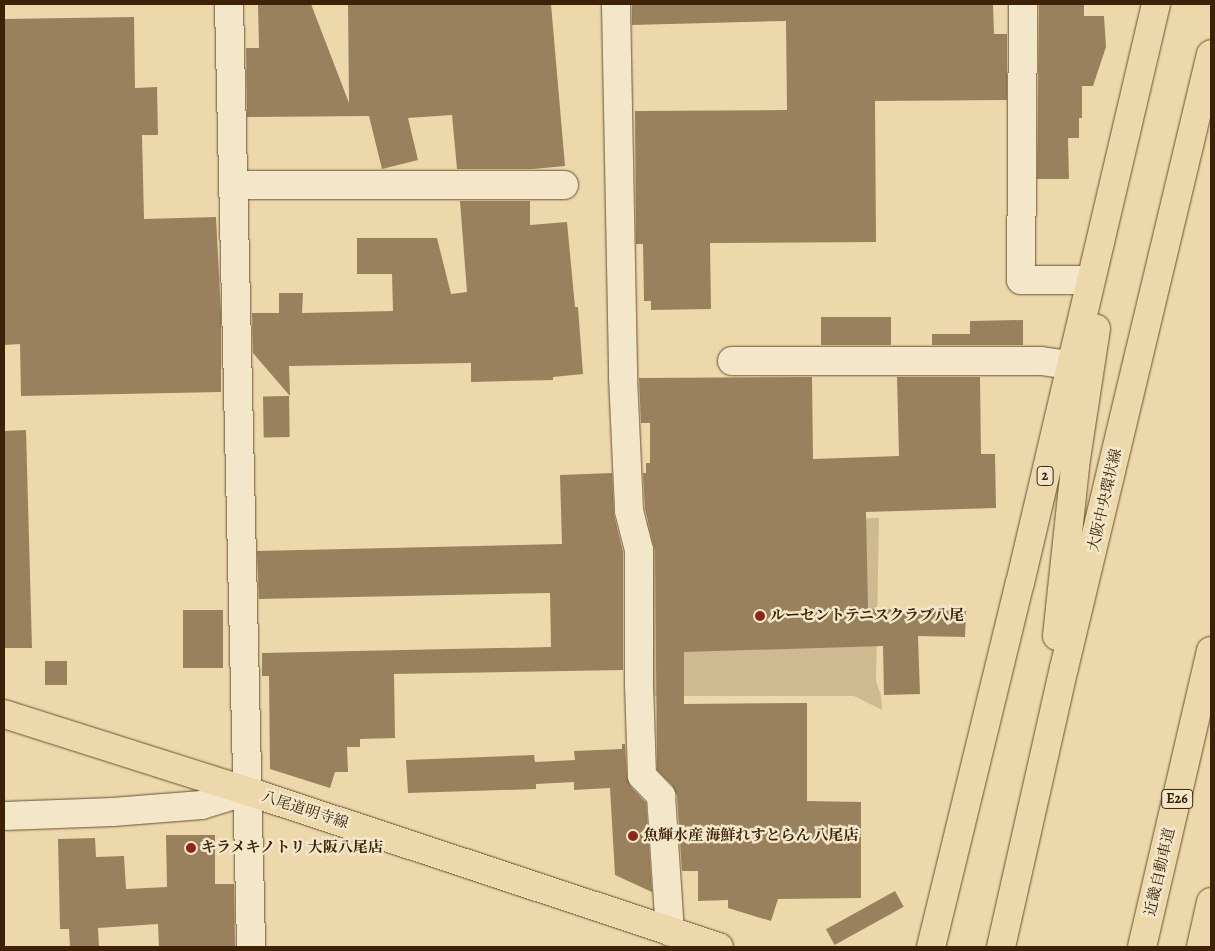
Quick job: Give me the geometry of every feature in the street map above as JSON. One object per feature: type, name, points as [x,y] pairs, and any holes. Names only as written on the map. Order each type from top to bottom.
[{"type":"main road","name":"2","points":[[931,947],[1156,4]]},
{"type":"main road","name":"大阪中央環状線","points":[[1001,947],[1211,54]]},
{"type":"main road","points":[[1045,757],[1076,459],[1130,110]]},
{"type":"main road","name":"近畿自動車道","points":[[1142,947],[1211,651]]},
{"type":"main road","name":"八尾道明寺線","points":[[4,714],[247,791],[674,938],[719,947]]},
{"type":"main road","points":[[1201,947],[1211,902]]},
{"type":"street","points":[[229,4],[251,947]]},
{"type":"street","points":[[616,4],[623,377],[630,511],[639,550],[639,684],[642,776],[661,796],[674,938]]},
{"type":"street","points":[[1023,4],[1021,280],[1090,280]]},
{"type":"street","points":[[234,185],[564,185]]},
{"type":"street","points":[[732,362],[1041,361],[1071,366]]},
{"type":"street","points":[[4,816],[112,812],[202,805],[247,791]]},
{"type":"shaded area","name":"ルーセントテニスクラブ八尾","points":[[879,518],[876,681],[881,695],[882,710],[854,696],[646,696],[638,523]]},
{"type":"building","points":[[258,4],[311,4],[349,103],[348,4],[551,4],[565,166],[533,169],[457,169],[452,115],[408,118],[418,160],[382,169],[369,116],[247,117],[246,48],[259,48]]},
{"type":"building","points":[[632,4],[993,4],[994,34],[1007,34],[1007,100],[875,101],[876,242],[710,243],[711,309],[651,310],[651,301],[644,301],[643,244],[636,244],[635,111],[787,110],[786,21],[632,25]]},
{"type":"building","points":[[1039,4],[1084,4],[1084,16],[1104,16],[1106,47],[1093,86],[1082,86],[1082,118],[1079,118],[1079,138],[1068,138],[1069,179],[1037,179]]},
{"type":"building","points":[[134,17],[135,88],[157,87],[158,135],[142,135],[144,219],[216,217],[221,314],[221,392],[21,396],[20,344],[4,345],[4,19]]},
{"type":"building","points":[[460,201],[530,201],[530,225],[567,222],[575,307],[578,307],[583,374],[553,377],[553,380],[471,382],[471,363],[289,366],[290,396],[253,353],[252,313],[279,313],[279,293],[303,293],[302,313],[393,311],[392,274],[357,274],[357,238],[437,238],[451,294],[467,292]]},
{"type":"building","points":[[821,317],[891,317],[891,345],[821,345]]},
{"type":"building","points":[[1023,320],[1023,345],[932,345],[932,334],[970,334],[970,321]]},
{"type":"building","points":[[812,377],[813,459],[899,456],[897,377],[980,377],[981,454],[995,454],[996,508],[866,512],[868,609],[966,611],[965,637],[918,636],[920,694],[884,695],[883,646],[684,652],[684,704],[807,703],[807,801],[861,802],[861,898],[778,899],[771,921],[728,908],[728,900],[698,901],[698,871],[682,871],[677,795],[672,785],[657,770],[655,550],[645,509],[643,473],[646,473],[646,463],[650,463],[650,423],[641,423],[639,378]]},
{"type":"building","points":[[263,396],[289,396],[290,437],[264,437]]},
{"type":"building","points":[[26,430],[32,648],[4,648],[4,431]]},
{"type":"building","points":[[612,473],[614,515],[623,552],[623,670],[394,674],[395,738],[360,739],[360,747],[347,747],[348,772],[335,772],[330,788],[270,769],[269,676],[262,676],[262,653],[551,647],[550,593],[259,599],[257,551],[562,544],[560,475]]},
{"type":"building","points":[[183,610],[223,610],[223,668],[183,668]]},
{"type":"building","points":[[45,661],[67,661],[67,685],[45,685]]},
{"type":"building","points":[[622,744],[625,744],[627,777],[631,787],[646,803],[652,892],[615,875],[610,788],[574,790],[574,782],[536,784],[536,789],[408,793],[406,760],[534,755],[535,762],[575,760],[574,751],[622,749]]},
{"type":"building","points":[[166,835],[215,835],[215,884],[234,884],[235,947],[159,947],[158,924],[98,928],[99,947],[70,947],[69,929],[60,929],[58,839],[95,838],[96,857],[124,856],[126,889],[167,887]]},
{"type":"building","points":[[895,891],[904,907],[835,945],[826,929]]},
{"type":"place","name":"ルーセントテニスクラブ八尾","points":[[760,616]]},
{"type":"place","name":"魚輝水産 海鮮れすとらん 八尾店","points":[[633,836]]},
{"type":"place","name":"キラメキノトリ 大阪八尾店","points":[[191,848]]}]
